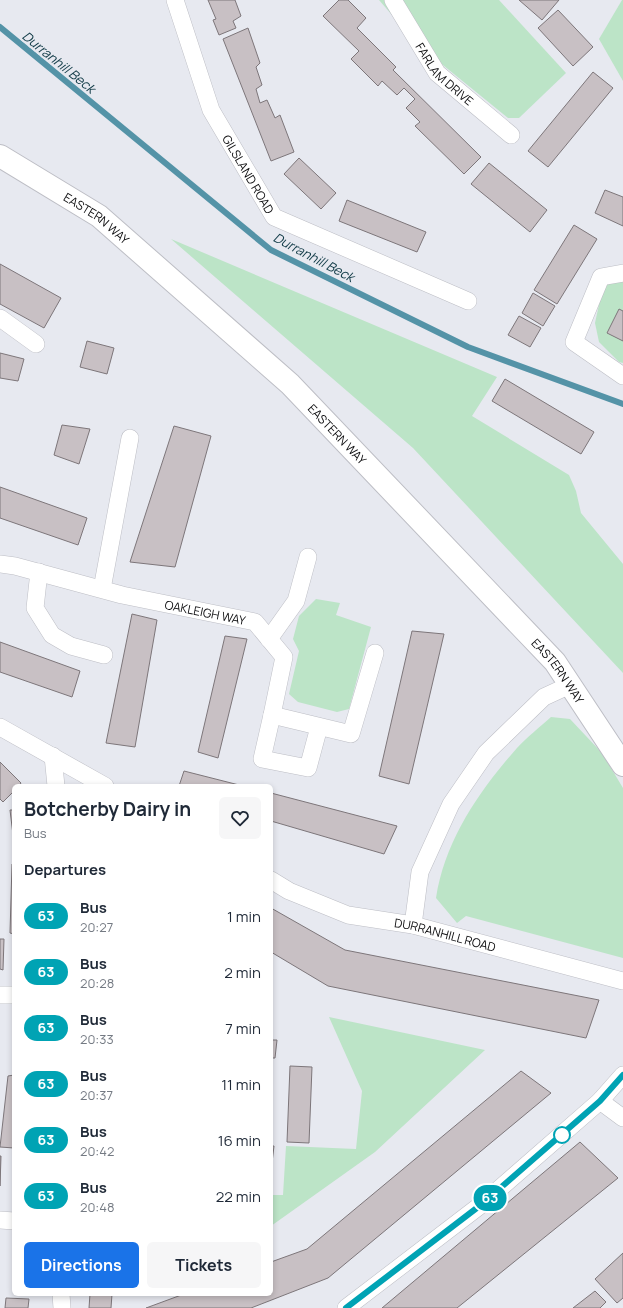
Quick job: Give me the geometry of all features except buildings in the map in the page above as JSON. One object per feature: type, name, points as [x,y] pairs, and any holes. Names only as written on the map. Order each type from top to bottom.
[{"type":"street","name":"GILSLAND ROAD","points":[[175,0],[211,110],[274,217],[468,301]]},
{"type":"street","name":"FARLAM DRIVE","points":[[393,0],[437,73],[511,135]]},
{"type":"street","name":"EASTERN WAY","points":[[0,156],[99,216],[290,384],[555,662],[623,765]]},
{"type":"street","points":[[623,273],[601,278],[574,342],[623,376]]},
{"type":"street","points":[[0,318],[36,344]]},
{"type":"street","points":[[102,590],[130,438]]},
{"type":"street","points":[[269,639],[296,601],[308,557]]},
{"type":"street","name":"OAKLEIGH WAY","points":[[0,564],[39,572],[102,590],[255,622],[284,657],[272,715]]},
{"type":"street","points":[[39,572],[35,608],[52,635],[71,646],[104,655]]},
{"type":"street","points":[[319,727],[308,768],[262,759],[272,715],[351,734],[375,653]]},
{"type":"street","points":[[413,925],[420,872],[451,804],[486,754],[544,697],[570,686]]},
{"type":"street","points":[[0,727],[102,784]]},
{"type":"street","points":[[53,756],[56,784]]},
{"type":"street","name":"DURRANHILL ROAD","points":[[273,881],[289,890],[348,915],[413,925],[623,982]]},
{"type":"street","points":[[0,995],[12,995]]},
{"type":"street","points":[[346,1308],[482,1204],[600,1101],[623,1075]]},
{"type":"street","points":[[600,1101],[623,1118]]},
{"type":"street","points":[[0,1220],[12,1221]]},
{"type":"street","points":[[61,1296],[62,1308]]},
{"type":"green space","points":[[379,0],[499,0],[566,73],[519,118],[508,118],[417,44]]},
{"type":"green space","points":[[623,0],[623,81],[599,39]]},
{"type":"green space","points":[[171,239],[497,377],[472,416],[569,475],[576,491],[581,513],[623,564],[623,673],[413,448]]},
{"type":"green space","points":[[623,273],[623,363],[619,362],[599,342],[595,323],[600,300],[608,278]]},
{"type":"green space","points":[[316,599],[340,603],[336,615],[371,627],[349,709],[337,712],[298,702],[289,694],[299,651],[293,639],[299,616]]},
{"type":"green space","points":[[551,717],[570,719],[602,753],[623,788],[623,958],[466,916],[457,923],[436,898],[447,856],[466,817],[477,799],[517,748]]},
{"type":"green space","points":[[329,1017],[485,1050],[375,1152],[273,1225],[273,1195],[283,1195],[286,1146],[356,1149],[362,1091]]},
{"type":"waterway","name":"Durranhill Beck","points":[[0,27],[271,250],[468,347],[623,404]]},
{"type":"bus line","name":"63","points":[[346,1308],[482,1204],[600,1101],[623,1075]]}]
